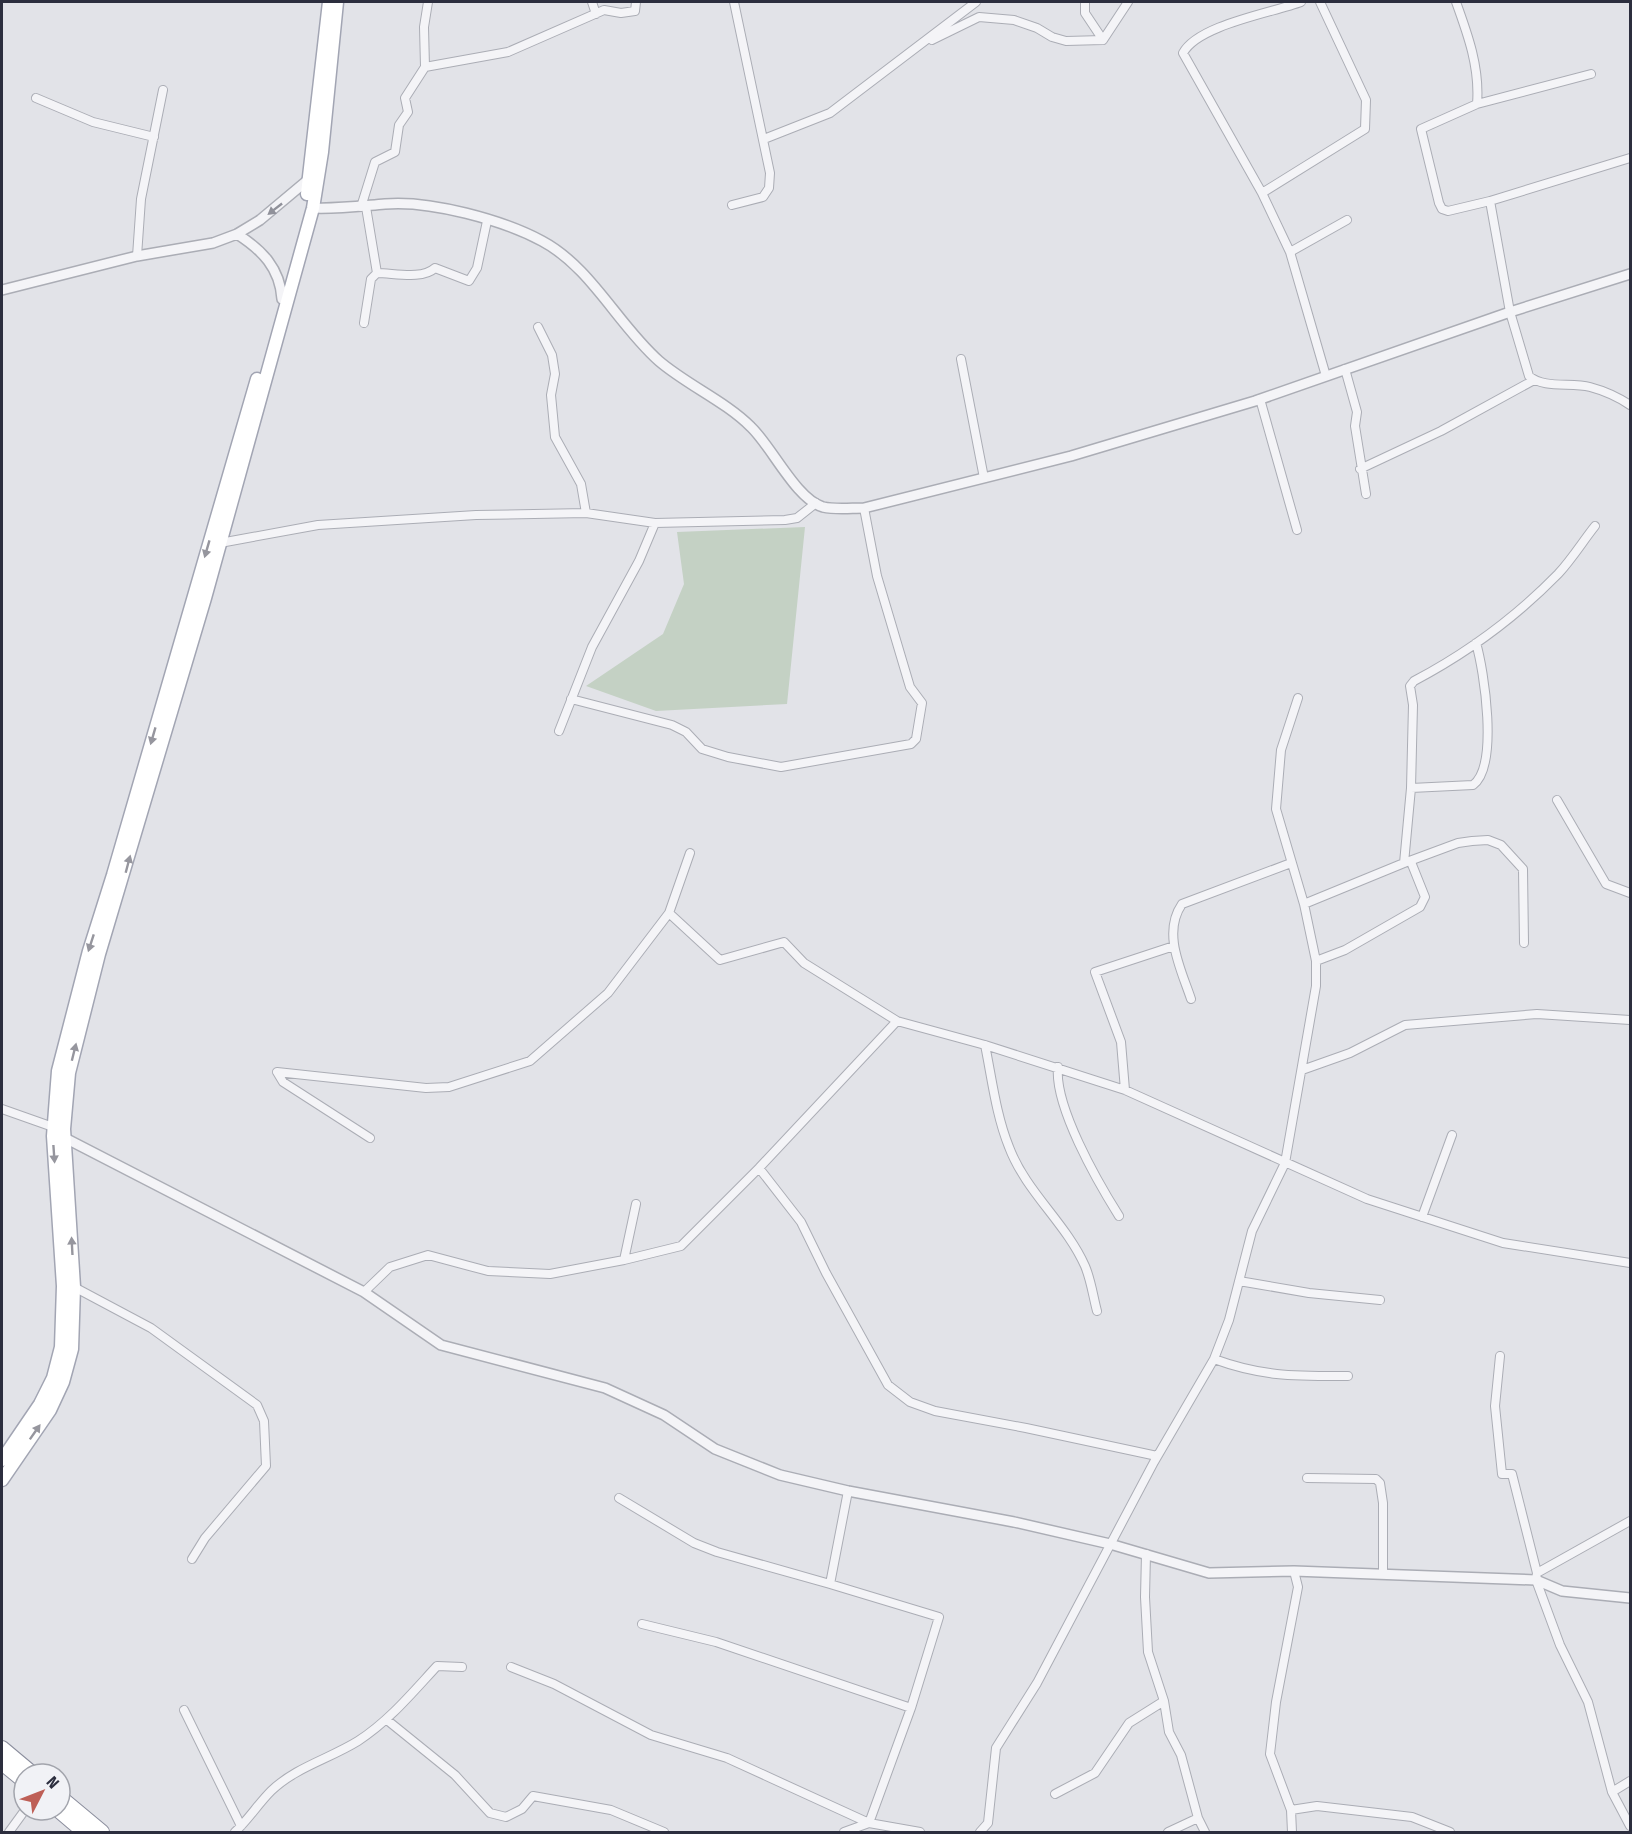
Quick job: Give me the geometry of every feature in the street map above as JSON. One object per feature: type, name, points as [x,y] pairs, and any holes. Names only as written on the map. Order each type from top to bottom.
[{"type":"highway","points":[[2,1748],[19,1762]]},
{"type":"highway","points":[[72,1807],[102,1833]]},
{"type":"highway","points":[[72,1822],[84,1833]]},
{"type":"main road","points":[[2,1460],[40,1404],[52,1378],[61,1347],[63,1286],[53,1128],[58,1071],[88,951],[302,225],[329,2]]},
{"type":"main road","points":[[2,1480],[50,1410],[63,1382],[72,1349],[74,1287],[65,1138],[69,1073],[99,954],[124,878],[313,208],[322,152],[337,2]]},
{"type":"street","points":[[377,273],[364,207],[375,162],[395,152],[399,125],[408,112],[405,98],[425,67],[424,27],[428,2]]},
{"type":"street","points":[[592,2],[596,14]]},
{"type":"street","points":[[425,67],[508,52],[604,10],[621,13],[635,11],[636,2]]},
{"type":"street","points":[[732,205],[763,197],[769,188],[770,174],[734,2]]},
{"type":"street","points":[[764,139],[830,112],[976,2]]},
{"type":"street","points":[[1085,2],[1085,13],[1103,40]]},
{"type":"street","points":[[1103,40],[1128,2]]},
{"type":"street","points":[[1300,2],[1205,34],[1183,53],[1262,193],[1290,252],[1326,376]]},
{"type":"street","points":[[1262,193],[1363,132],[1366,126],[1366,100],[1320,2]]},
{"type":"street","points":[[1456,2],[1472,50],[1479,84],[1477,104]]},
{"type":"street","points":[[911,52],[979,16],[1014,20],[1066,41],[1103,40]]},
{"type":"street","points":[[1591,74],[1477,104],[1421,129],[1442,209],[1448,211],[1490,201],[1630,158]]},
{"type":"street","points":[[137,256],[141,199],[163,90]]},
{"type":"street","points":[[36,98],[93,122],[154,136]]},
{"type":"street","points":[[2,290],[137,256],[213,243],[237,234],[281,205],[309,178]]},
{"type":"street","points":[[1490,201],[1510,312],[1528,376],[1534,380],[1588,387],[1616,396],[1630,405]]},
{"type":"street","points":[[313,208],[417,204],[518,229],[545,243],[575,267],[638,342],[661,363],[750,425],[800,490],[816,503],[837,508],[864,508],[1071,456],[1260,399],[1510,312],[1630,274]]},
{"type":"street","points":[[1290,252],[1347,220]]},
{"type":"street","points":[[364,323],[371,279],[377,273],[422,274],[430,273],[435,268],[469,281],[477,268],[487,221]]},
{"type":"street","points":[[237,234],[257,247],[271,263],[281,284],[282,299]]},
{"type":"street","points":[[538,327],[552,355],[555,374],[551,395],[555,438],[581,484],[586,513]]},
{"type":"street","points":[[961,359],[984,478]]},
{"type":"street","points":[[1345,369],[1358,416],[1355,426],[1360,469],[1366,494]]},
{"type":"street","points":[[1360,469],[1441,431],[1534,380]]},
{"type":"street","points":[[1260,399],[1297,530]]},
{"type":"street","points":[[220,543],[318,525],[476,515],[586,513],[655,523],[785,520],[797,518],[816,503]]},
{"type":"street","points":[[571,699],[672,725],[686,732],[702,749],[728,757],[781,767],[911,744],[916,739],[922,703],[910,687],[877,576],[864,508]]},
{"type":"street","points":[[559,731],[592,647],[639,561],[655,523]]},
{"type":"street","points":[[1316,961],[1345,950],[1420,908],[1425,897],[1407,862],[1413,705],[1410,686],[1414,681],[1455,659],[1512,615],[1559,573],[1595,526]]},
{"type":"street","points":[[1411,788],[1473,785],[1479,781],[1485,760],[1486,703],[1484,668],[1476,643]]},
{"type":"street","points":[[980,1833],[988,1823],[996,1748],[1036,1683],[1157,1456],[1214,1359],[1252,1231],[1285,1163],[1316,987],[1316,961],[1304,904],[1276,809],[1281,750],[1298,698]]},
{"type":"street","points":[[1557,800],[1606,884],[1630,893]]},
{"type":"street","points":[[1304,904],[1458,843],[1488,840],[1501,845],[1522,869],[1524,943]]},
{"type":"street","points":[[370,1138],[283,1082],[277,1072],[426,1088],[449,1087],[530,1061],[608,993],[669,913],[690,853]]},
{"type":"street","points":[[1191,999],[1174,946],[1176,913],[1182,904],[1291,863]]},
{"type":"street","points":[[669,913],[720,960],[784,942],[804,963],[897,1021],[986,1045],[1125,1090],[1367,1199],[1503,1243],[1630,1263]]},
{"type":"street","points":[[1125,1090],[1120,1042],[1095,972],[1174,946]]},
{"type":"street","points":[[1302,1070],[1350,1053],[1405,1024],[1537,1014],[1630,1020]]},
{"type":"street","points":[[364,1292],[390,1267],[428,1255],[488,1271],[550,1274],[681,1246],[759,1168],[897,1021]]},
{"type":"street","points":[[986,1045],[998,1113],[1009,1148],[1030,1188],[1073,1244],[1086,1268],[1097,1311]]},
{"type":"street","points":[[1058,1067],[1056,1083],[1084,1157],[1119,1216]]},
{"type":"street","points":[[2,1109],[53,1128]]},
{"type":"street","points":[[1422,1217],[1452,1135]]},
{"type":"street","points":[[65,1138],[364,1292],[441,1345],[605,1388],[663,1415],[715,1449],[780,1475],[848,1491],[1014,1522],[1110,1544],[1209,1573],[1294,1571],[1537,1576],[1562,1591],[1630,1598]]},
{"type":"street","points":[[759,1168],[801,1222],[826,1273],[888,1384],[910,1402],[935,1412],[1026,1428],[1157,1456]]},
{"type":"street","points":[[624,1260],[636,1204]]},
{"type":"street","points":[[1239,1281],[1309,1293],[1380,1300]]},
{"type":"street","points":[[74,1287],[152,1328],[257,1405],[264,1420],[266,1466],[205,1538],[192,1559]]},
{"type":"street","points":[[1500,1356],[1494,1406],[1502,1474],[1512,1474],[1537,1576],[1560,1646],[1588,1702],[1612,1792],[1630,1826]]},
{"type":"street","points":[[1214,1359],[1247,1371],[1278,1376],[1348,1376]]},
{"type":"street","points":[[1307,1478],[1376,1479],[1380,1483],[1383,1503],[1383,1574]]},
{"type":"street","points":[[830,1584],[848,1491]]},
{"type":"street","points":[[619,1498],[694,1543],[717,1552],[939,1617],[911,1708],[869,1823],[844,1833]]},
{"type":"street","points":[[1537,1576],[1630,1521]]},
{"type":"street","points":[[1146,1554],[1144,1597],[1148,1652],[1164,1701],[1169,1732],[1181,1755],[1198,1818],[1205,1833]]},
{"type":"street","points":[[1292,1833],[1292,1810],[1270,1754],[1276,1702],[1298,1587],[1294,1571]]},
{"type":"street","points":[[642,1623],[716,1642],[911,1708]]},
{"type":"street","points":[[184,1710],[238,1829],[271,1791],[299,1771],[344,1749],[387,1720],[437,1666],[462,1667]]},
{"type":"street","points":[[511,1666],[554,1684],[651,1735],[727,1758],[869,1823],[920,1833]]},
{"type":"street","points":[[1055,1794],[1095,1773],[1129,1723],[1164,1701]]},
{"type":"street","points":[[387,1720],[455,1775],[490,1813],[506,1817],[522,1809],[533,1796],[611,1810],[664,1833]]},
{"type":"street","points":[[1612,1792],[1630,1781]]},
{"type":"street","points":[[1292,1810],[1317,1806],[1412,1817],[1450,1833]]},
{"type":"street","points":[[1168,1833],[1198,1818]]},
{"type":"green space","points":[[805,527],[787,704],[656,711],[586,686],[663,634],[684,584],[677,532]]}]
